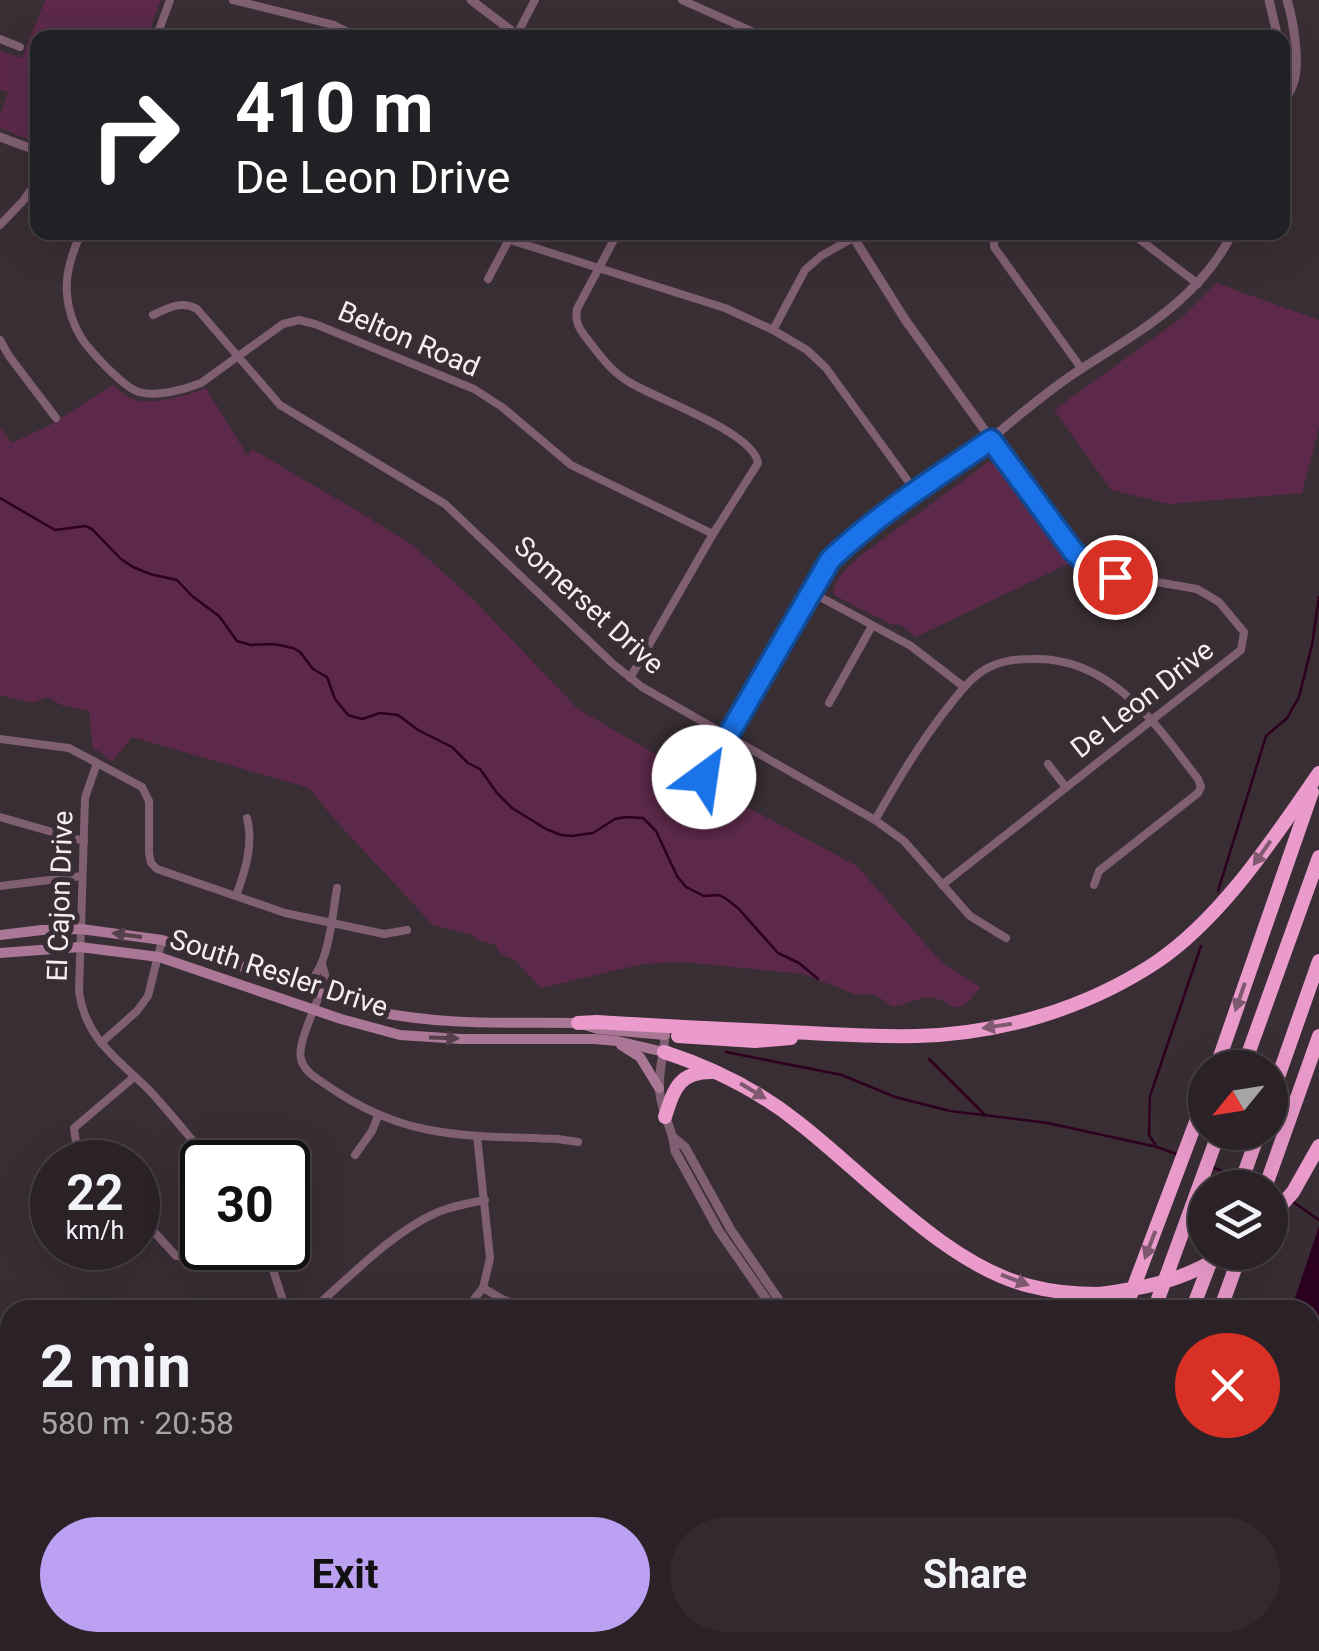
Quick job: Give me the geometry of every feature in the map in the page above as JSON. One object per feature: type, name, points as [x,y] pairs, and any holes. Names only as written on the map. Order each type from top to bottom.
[{"type":"highway","points":[[578,1023],[922,1036],[979,1030],[1045,1015],[1155,962],[1199,924],[1252,868],[1319,773]]},
{"type":"highway","points":[[1222,1050],[1319,773]]},
{"type":"highway","points":[[1249,1050],[1319,857]]},
{"type":"highway","points":[[1288,1050],[1319,961]]},
{"type":"highway","points":[[666,1035],[755,1041],[810,1033]]},
{"type":"highway","points":[[1273,1170],[1319,1036]]},
{"type":"highway","points":[[664,1052],[719,1072],[756,1092],[935,1237],[990,1271],[1029,1286],[1098,1294],[1152,1286],[1196,1270]]},
{"type":"highway","points":[[665,1117],[681,1081],[700,1072],[719,1072]]},
{"type":"highway","points":[[1129,1300],[1188,1146]]},
{"type":"highway","points":[[1288,1198],[1319,1146]]},
{"type":"highway","points":[[1158,1300],[1213,1150]]},
{"type":"highway","points":[[1196,1300],[1207,1270]]},
{"type":"highway","points":[[1224,1300],[1234,1270]]},
{"type":"main road","name":"South Resler Drive","points":[[0,935],[82,929],[162,940],[374,1011],[423,1020],[578,1023],[598,1029],[666,1035]]},
{"type":"main road","name":"South Resler Drive","points":[[0,953],[80,947],[158,957],[370,1028],[422,1038],[617,1041],[664,1052]]},
{"type":"main road","points":[[617,1041],[640,1057],[659,1088]]},
{"type":"street","points":[[159,30],[170,0]]},
{"type":"street","points":[[233,0],[276,5],[344,30]]},
{"type":"street","points":[[470,0],[508,30]]},
{"type":"street","points":[[520,30],[535,0]]},
{"type":"street","points":[[682,0],[749,30]]},
{"type":"street","points":[[1269,0],[1276,30]]},
{"type":"street","points":[[1287,0],[1295,32],[1295,82],[1290,87]]},
{"type":"street","points":[[0,38],[20,46]]},
{"type":"street","points":[[0,136],[30,148]]},
{"type":"street","points":[[0,225],[30,192]]},
{"type":"street","name":"Belton Road","points":[[77,240],[67,280],[70,312],[84,341],[134,391],[144,394],[201,383],[282,324],[300,320],[474,388],[571,465],[712,534]]},
{"type":"street","points":[[488,279],[509,240]]},
{"type":"street","points":[[522,240],[598,269],[725,308],[807,350],[826,368],[916,492]]},
{"type":"street","points":[[614,240],[577,309],[578,328],[628,382],[750,445],[758,462],[630,678]]},
{"type":"street","points":[[773,330],[806,270],[844,240]]},
{"type":"street","name":"De Leon Drive","points":[[854,240],[906,322],[1073,551],[1089,566],[1115,577],[1197,589],[1219,602],[1244,632],[1241,650],[942,885]]},
{"type":"street","points":[[994,240],[994,247],[1081,368]]},
{"type":"street","points":[[1140,240],[1198,284]]},
{"type":"street","points":[[704,777],[830,560],[1081,368],[1146,329],[1175,306],[1217,261],[1229,240]]},
{"type":"street","name":"Somerset Drive","points":[[153,314],[176,305],[188,304],[197,309],[280,406],[446,504],[630,678],[874,820],[904,841],[975,921],[1006,938]]},
{"type":"street","points":[[0,340],[56,418]]},
{"type":"street","points":[[811,592],[910,646],[964,687]]},
{"type":"street","points":[[829,704],[872,626]]},
{"type":"street","points":[[874,820],[919,744],[964,687],[982,671],[1003,661],[1039,658],[1079,666],[1104,676],[1152,718],[1201,787],[1198,794],[1100,871],[1094,885]]},
{"type":"street","points":[[0,739],[69,748],[142,787],[147,793],[149,853],[157,869],[284,913],[384,934],[406,930]]},
{"type":"street","name":"El Cajon Drive","points":[[97,763],[85,798],[80,1003],[88,1026],[101,1043],[192,1140]]},
{"type":"street","name":"De Leon Drive","points":[[1048,764],[1066,786]]},
{"type":"street","points":[[0,817],[84,842]]},
{"type":"street","points":[[236,896],[246,863],[250,832],[247,818]]},
{"type":"street","points":[[0,886],[82,876]]},
{"type":"street","points":[[302,987],[311,983],[322,964],[337,888]]},
{"type":"street","points":[[101,1043],[144,1003],[162,940]]},
{"type":"street","points":[[322,964],[328,990],[340,999]]},
{"type":"street","points":[[320,993],[300,1054],[304,1067],[348,1100],[378,1116],[432,1132],[578,1142]]},
{"type":"street","points":[[666,1035],[659,1088],[675,1151],[720,1231],[777,1300]]},
{"type":"street","points":[[76,1140],[74,1128],[134,1077]]},
{"type":"street","points":[[354,1155],[378,1116]]},
{"type":"street","points":[[474,1300],[483,1288],[490,1258],[476,1136]]},
{"type":"street","points":[[324,1300],[419,1222],[445,1209],[484,1200]]},
{"type":"street","points":[[160,1238],[180,1256]]},
{"type":"street","points":[[751,1269],[768,1300]]},
{"type":"street","points":[[273,1270],[283,1300]]},
{"type":"street","points":[[483,1288],[504,1300]]},
{"type":"shaded area","points":[[45,0],[161,0],[150,30],[33,30]]},
{"type":"shaded area","points":[[30,38],[30,140],[0,128],[8,93],[0,89],[0,51],[22,58]]},
{"type":"shaded area","points":[[1216,283],[1319,320],[1319,428],[1302,493],[1169,504],[1111,490],[1054,410],[1180,319]]},
{"type":"shaded area","points":[[113,385],[141,401],[206,388],[247,455],[252,449],[414,546],[474,600],[578,709],[857,866],[941,962],[980,987],[958,1007],[925,998],[893,1007],[876,995],[854,994],[803,974],[683,962],[643,964],[541,988],[515,960],[500,954],[496,945],[433,925],[309,788],[132,737],[112,762],[93,750],[89,711],[61,705],[48,697],[32,703],[0,695],[0,428],[12,443],[50,425]]},
{"type":"shaded area","points":[[987,463],[1001,468],[1070,563],[916,637],[901,625],[890,624],[836,596],[833,592],[837,581],[860,556]]},
{"type":"shaded area","points":[[1319,1226],[1319,1300],[1294,1300]]},
{"type":"waterway","points":[[0,498],[55,530],[85,526],[92,529],[133,567],[177,580],[219,616],[237,641],[274,644],[300,652],[313,669],[327,677],[335,699],[348,715],[362,719],[380,713],[398,715],[452,747],[480,769],[512,808],[546,829],[572,836],[593,833],[615,819],[643,818],[656,831],[686,887],[704,896],[725,898],[778,953],[799,963],[818,979]]},
{"type":"waterway","points":[[1218,891],[1266,736],[1287,718],[1299,697],[1319,597]]},
{"type":"waterway","points":[[1155,1144],[1149,1135],[1150,1096],[1201,946]]},
{"type":"waterway","points":[[726,1052],[842,1075],[895,1097],[950,1111],[1048,1123],[1176,1154]]},
{"type":"waterway","points":[[929,1059],[984,1114]]},
{"type":"waterway","points":[[1212,1167],[1220,1170]]},
{"type":"waterway","points":[[1293,1202],[1319,1220]]},
{"type":"route","points":[[704,777],[830,560],[916,492],[991,440],[1073,551],[1089,566],[1115,577]]}]
